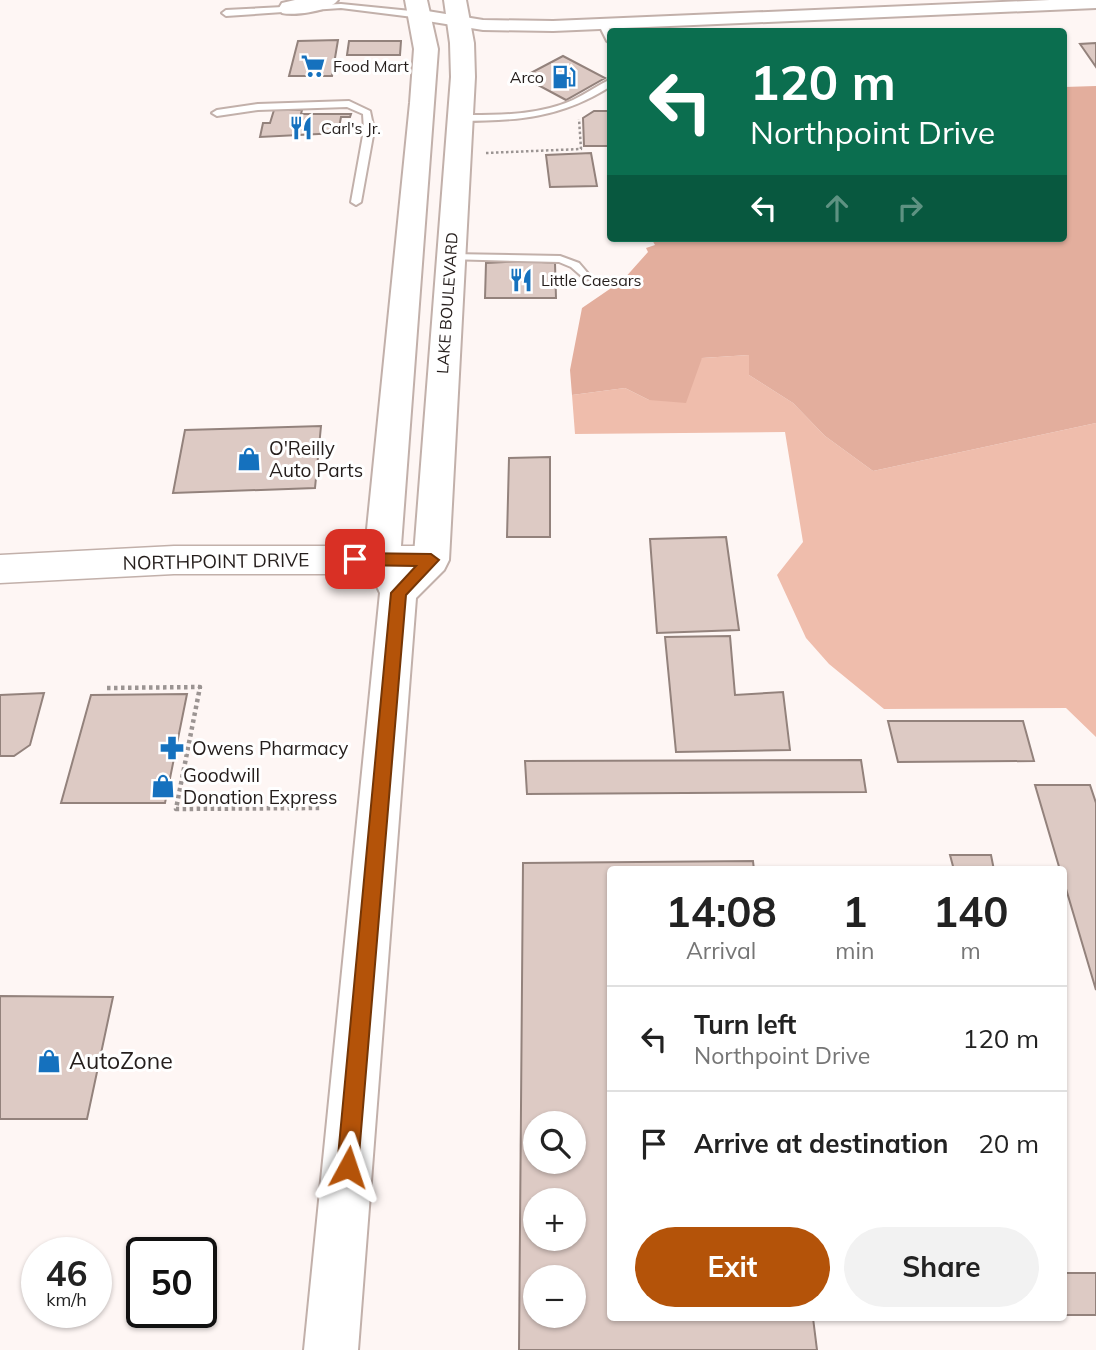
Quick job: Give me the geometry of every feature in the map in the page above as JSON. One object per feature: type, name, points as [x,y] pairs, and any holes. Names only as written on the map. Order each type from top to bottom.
[{"type":"main road","points":[[290,8],[327,0]]},
{"type":"main road","points":[[331,1350],[390,576],[405,286],[423,103],[426,49],[419,8]]},
{"type":"main road","name":"LAKE BOULEVARD","points":[[390,576],[431,560],[463,68],[457,10]]},
{"type":"main road","points":[[423,103],[436,123],[438,176],[454,181]]},
{"type":"main road","points":[[412,203],[431,213],[449,263]]},
{"type":"main road","points":[[405,286],[422,307],[420,369],[424,381],[441,399]]},
{"type":"street","points":[[419,8],[457,10],[522,26],[603,25],[1096,3]]},
{"type":"street","name":"NORTHPOINT DRIVE","points":[[0,569],[174,561],[390,576]]},
{"type":"lane","points":[[226,13],[347,6],[419,8]]},
{"type":"lane","points":[[603,25],[607,33]]},
{"type":"lane","points":[[460,118],[530,117],[569,108],[607,84]]},
{"type":"lane","points":[[217,113],[258,107],[355,106],[367,113],[369,121],[364,166],[356,202]]},
{"type":"lane","points":[[449,263],[559,260],[575,265],[586,277]]},
{"type":"path","points":[[478,153],[580,149],[579,117],[586,113]]},
{"type":"path","points":[[107,688],[200,687],[176,809],[320,808]]},
{"type":"shaded area","points":[[1096,86],[1096,423],[873,471],[825,436],[793,403],[749,375],[749,355],[702,358],[686,403],[649,400],[625,388],[572,395],[570,370],[582,308],[623,280],[648,252],[646,248],[655,245],[653,242],[1067,242],[1067,87]]},
{"type":"shaded area","points":[[749,355],[749,375],[793,403],[825,436],[873,471],[1096,423],[1096,737],[1066,708],[884,709],[829,664],[806,638],[777,575],[803,542],[785,432],[575,434],[572,395],[625,388],[649,400],[702,358]]},
{"type":"building","name":"Food Mart","points":[[338,40],[332,76],[289,76],[298,41]]},
{"type":"building","points":[[349,41],[401,41],[400,55],[347,55]]},
{"type":"building","points":[[1096,43],[1096,67],[1080,44]]},
{"type":"building","name":"Arco","points":[[563,56],[605,78],[566,100],[523,77]]},
{"type":"building","name":"Carl's Jr.","points":[[274,110],[302,110],[301,114],[351,114],[350,117],[341,117],[338,133],[260,137],[263,123],[270,123]]},
{"type":"building","points":[[594,111],[607,111],[607,146],[584,146],[583,118]]},
{"type":"building","points":[[591,153],[597,186],[550,187],[546,155]]},
{"type":"building","name":"Little Caesars","points":[[486,263],[555,263],[556,298],[485,298]]},
{"type":"building","name":"O'Reilly Auto Parts","points":[[321,426],[315,488],[173,493],[185,430]]},
{"type":"building","points":[[550,457],[550,537],[507,537],[509,458]]},
{"type":"building","points":[[726,537],[739,630],[657,633],[650,539]]},
{"type":"building","points":[[730,636],[735,695],[783,692],[790,750],[676,752],[665,637]]},
{"type":"building","points":[[44,693],[30,745],[14,756],[0,756],[0,695]]},
{"type":"building","points":[[187,694],[165,803],[61,803],[91,695]]},
{"type":"building","points":[[888,721],[1023,721],[1034,761],[898,762]]},
{"type":"building","points":[[861,760],[866,792],[527,794],[525,761]]},
{"type":"building","points":[[1035,785],[1090,785],[1096,803],[1096,990],[1067,892],[1067,866],[1059,866]]},
{"type":"building","points":[[950,855],[991,855],[993,866],[953,866]]},
{"type":"building","points":[[753,861],[754,866],[607,866],[607,1321],[813,1321],[817,1350],[519,1350],[523,863]]},
{"type":"building","name":"AutoZone","points":[[0,996],[113,997],[87,1119],[0,1119]]},
{"type":"building","points":[[1067,1273],[1096,1273],[1096,1315],[1067,1315]]},
{"type":"place","name":"Food Mart","points":[[313,66]]},
{"type":"place","name":"Arco","points":[[564,77]]},
{"type":"place","name":"Carl's Jr.","points":[[301,128]]},
{"type":"place","name":"Little Caesars","points":[[521,280]]},
{"type":"place","name":"O'Reilly Auto Parts","points":[[249,459]]},
{"type":"place","name":"Owens Pharmacy","points":[[172,748]]},
{"type":"place","name":"Goodwill Donation Express","points":[[163,786]]},
{"type":"place","name":"AutoZone","points":[[49,1061]]},
{"type":"route","points":[[348,1167],[398,593],[431,560],[355,559]]}]
